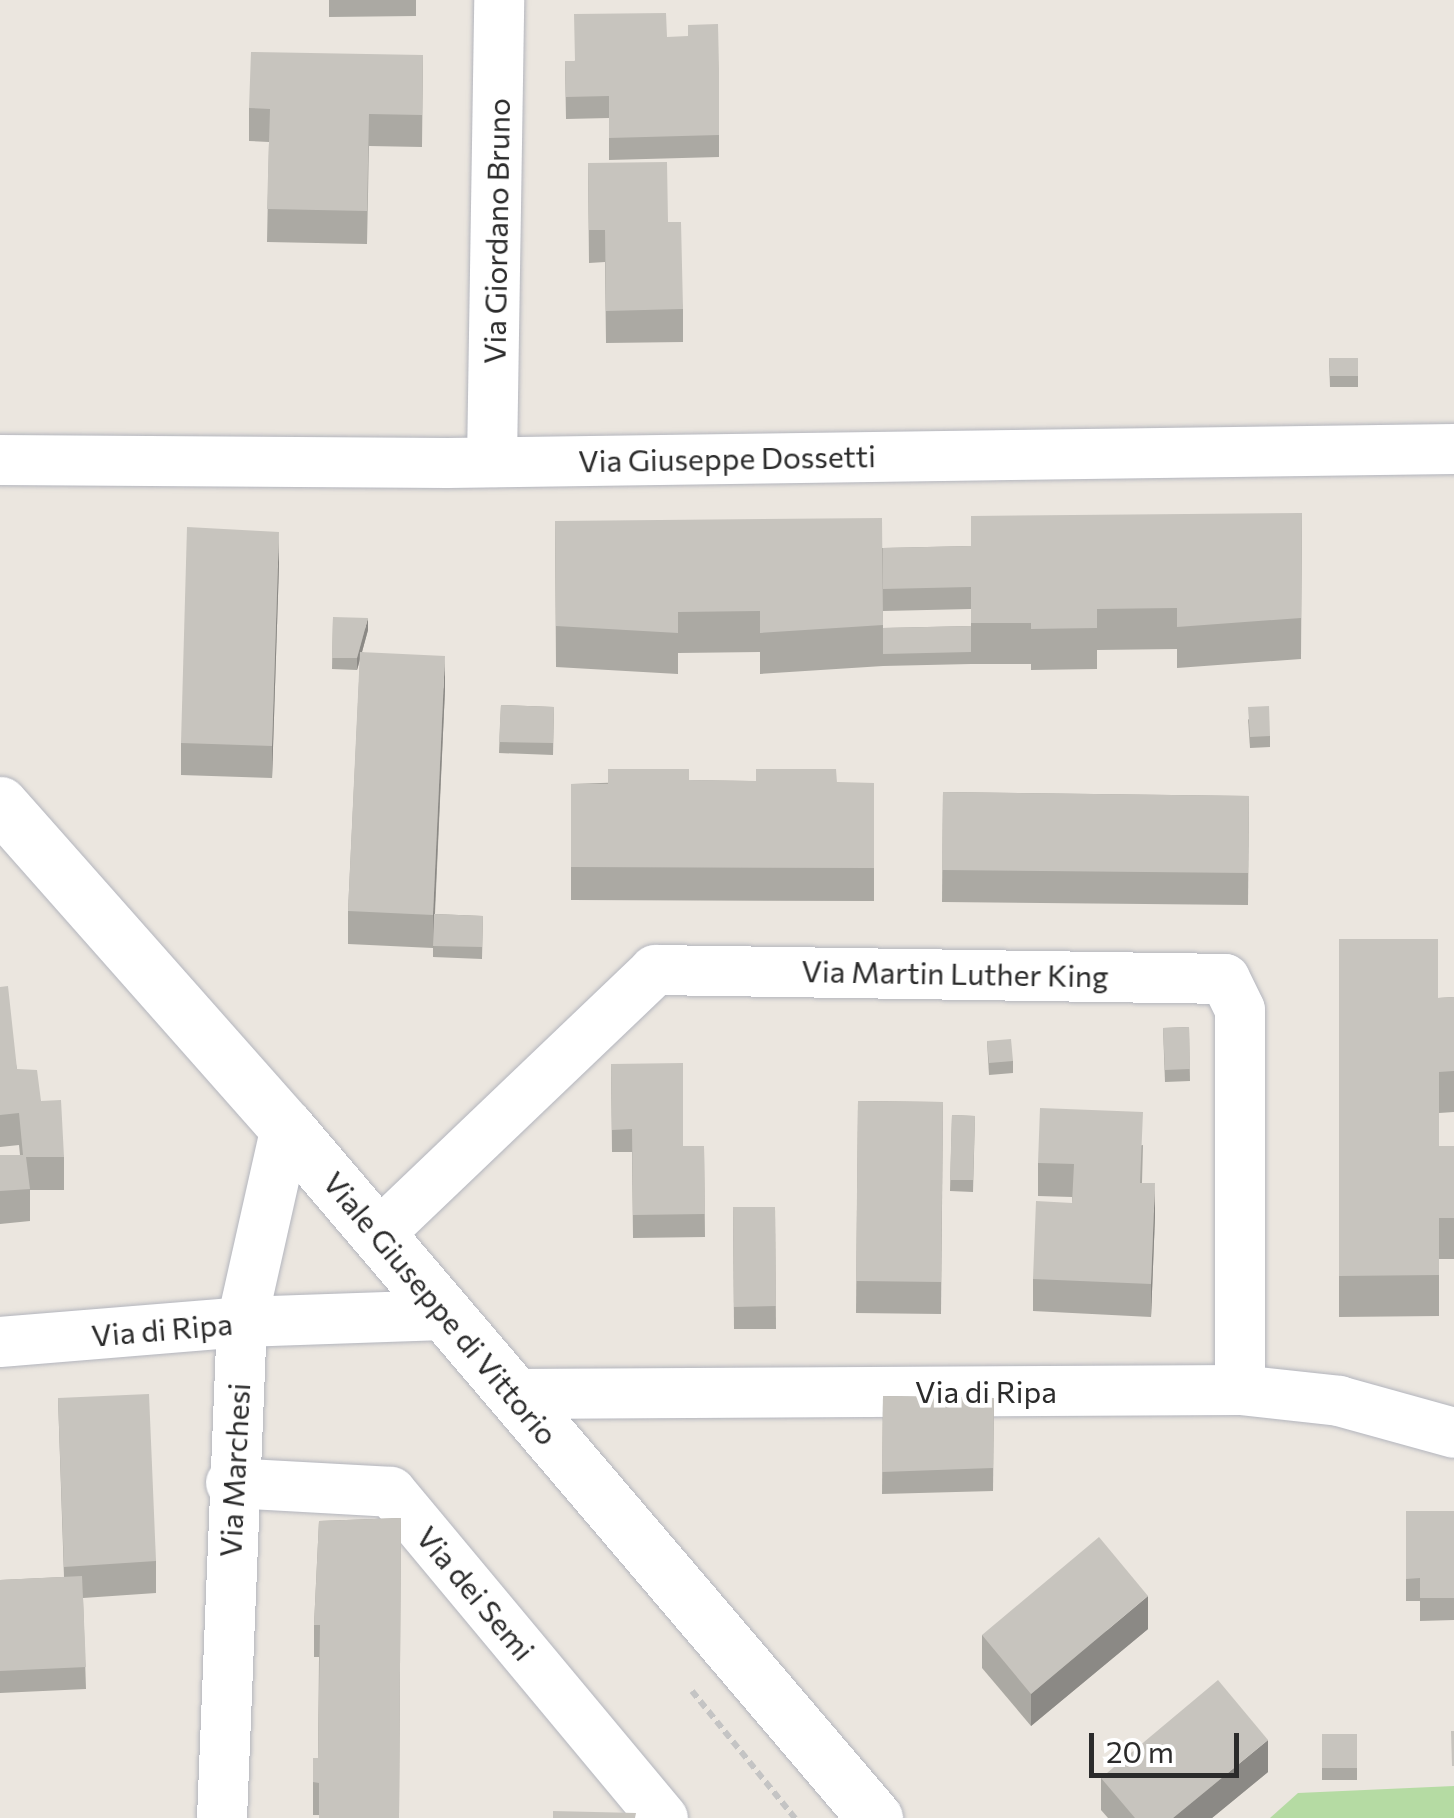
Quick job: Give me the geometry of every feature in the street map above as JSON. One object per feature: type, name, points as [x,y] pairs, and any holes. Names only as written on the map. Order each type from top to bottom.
[{"type":"main road","name":"Viale Giuseppe di Vittorio","points":[[0,804],[286,1126],[875,1818]]},
{"type":"street","name":"Via Giordano Bruno","points":[[492,462],[499,0]]},
{"type":"street","name":"Via Giuseppe Dossetti","points":[[0,460],[492,462],[1454,449]]},
{"type":"street","name":"Via Martin Luther King","points":[[377,1236],[655,970],[1225,979],[1240,1010],[1240,1390]]},
{"type":"street","name":"Via Marchesi","points":[[222,1818],[231,1483],[242,1322],[286,1126]]},
{"type":"street","name":"Via di Ripa","points":[[0,1342],[242,1322],[444,1316]]},
{"type":"street","name":"Via di Ripa","points":[[514,1394],[1240,1390],[1339,1400],[1454,1433]]},
{"type":"street","name":"Via dei Semi","points":[[231,1483],[391,1492],[663,1818]]},
{"type":"green space","points":[[1454,1786],[1454,1818],[1270,1818],[1298,1793]]},
{"type":"building","points":[[666,13],[667,37],[688,36],[688,69],[719,69],[719,135],[609,138],[609,96],[566,97],[565,61],[575,61],[574,14]]},
{"type":"building","points":[[718,24],[719,69],[688,69],[688,25]]},
{"type":"building","points":[[251,52],[423,55],[422,115],[369,114],[367,211],[267,209],[270,109],[249,108]]},
{"type":"building","points":[[667,162],[668,222],[681,222],[683,309],[606,311],[605,230],[589,230],[588,163]]},
{"type":"building","points":[[1329,358],[1358,358],[1358,376],[1330,376]]},
{"type":"building","points":[[1302,513],[1301,618],[1177,627],[1177,608],[1097,609],[1097,628],[1031,629],[1031,623],[971,623],[971,516]]},
{"type":"building","points":[[882,518],[883,625],[760,633],[760,611],[678,612],[678,633],[556,626],[555,521]]},
{"type":"building","points":[[187,527],[279,532],[272,746],[181,743]]},
{"type":"building","points":[[971,546],[971,587],[883,589],[883,548]]},
{"type":"building","points":[[333,617],[368,618],[357,658],[332,658]]},
{"type":"building","points":[[971,626],[971,652],[883,654],[883,628]]},
{"type":"building","points":[[360,652],[445,656],[433,915],[348,911]]},
{"type":"building","points":[[501,705],[554,707],[553,743],[499,742]]},
{"type":"building","points":[[1269,706],[1270,736],[1250,737],[1248,707]]},
{"type":"building","points":[[608,769],[689,769],[689,780],[756,781],[756,769],[836,769],[837,783],[874,783],[874,868],[571,867],[571,784],[608,784]]},
{"type":"building","points":[[943,792],[1249,796],[1248,873],[942,870]]},
{"type":"building","points":[[434,914],[483,916],[482,947],[433,946]]},
{"type":"building","points":[[1339,939],[1438,939],[1438,998],[1454,997],[1454,1071],[1439,1072],[1439,1146],[1454,1146],[1454,1218],[1439,1218],[1439,1275],[1339,1276]]},
{"type":"building","points":[[8,986],[17,1069],[37,1070],[41,1101],[61,1100],[64,1157],[26,1157],[30,1189],[0,1191],[0,1155],[23,1155],[19,1113],[0,1115],[0,987]]},
{"type":"building","points":[[1189,1027],[1190,1069],[1165,1070],[1163,1028]]},
{"type":"building","points":[[1011,1039],[1013,1061],[989,1063],[987,1041]]},
{"type":"building","points":[[683,1063],[683,1146],[704,1146],[705,1214],[633,1215],[632,1129],[612,1130],[611,1064]]},
{"type":"building","points":[[858,1101],[943,1102],[941,1282],[856,1281]]},
{"type":"building","points":[[1040,1108],[1143,1112],[1140,1183],[1155,1183],[1151,1284],[1033,1279],[1036,1201],[1072,1203],[1074,1164],[1038,1163]]},
{"type":"building","points":[[952,1115],[975,1116],[973,1180],[950,1180]]},
{"type":"building","points":[[733,1207],[775,1207],[776,1306],[734,1307]]},
{"type":"building","points":[[149,1394],[156,1561],[64,1567],[58,1398]]},
{"type":"building","points":[[883,1396],[994,1398],[993,1468],[882,1472]]},
{"type":"building","points":[[1406,1511],[1454,1511],[1454,1598],[1420,1598],[1420,1578],[1406,1579]]},
{"type":"building","points":[[401,1518],[399,1818],[319,1818],[319,1783],[313,1782],[313,1758],[318,1758],[320,1625],[314,1625],[319,1521]]},
{"type":"building","points":[[1099,1537],[1148,1596],[1031,1694],[982,1635]]},
{"type":"building","points":[[82,1576],[86,1667],[0,1671],[0,1580]]},
{"type":"building","points":[[1218,1680],[1268,1740],[1173,1818],[1135,1818],[1101,1778]]},
{"type":"building","points":[[1454,1731],[1454,1766],[1452,1766]]},
{"type":"building","points":[[1322,1734],[1357,1734],[1357,1768],[1322,1768]]},
{"type":"building","points":[[553,1811],[636,1813],[635,1818],[553,1818]]}]
